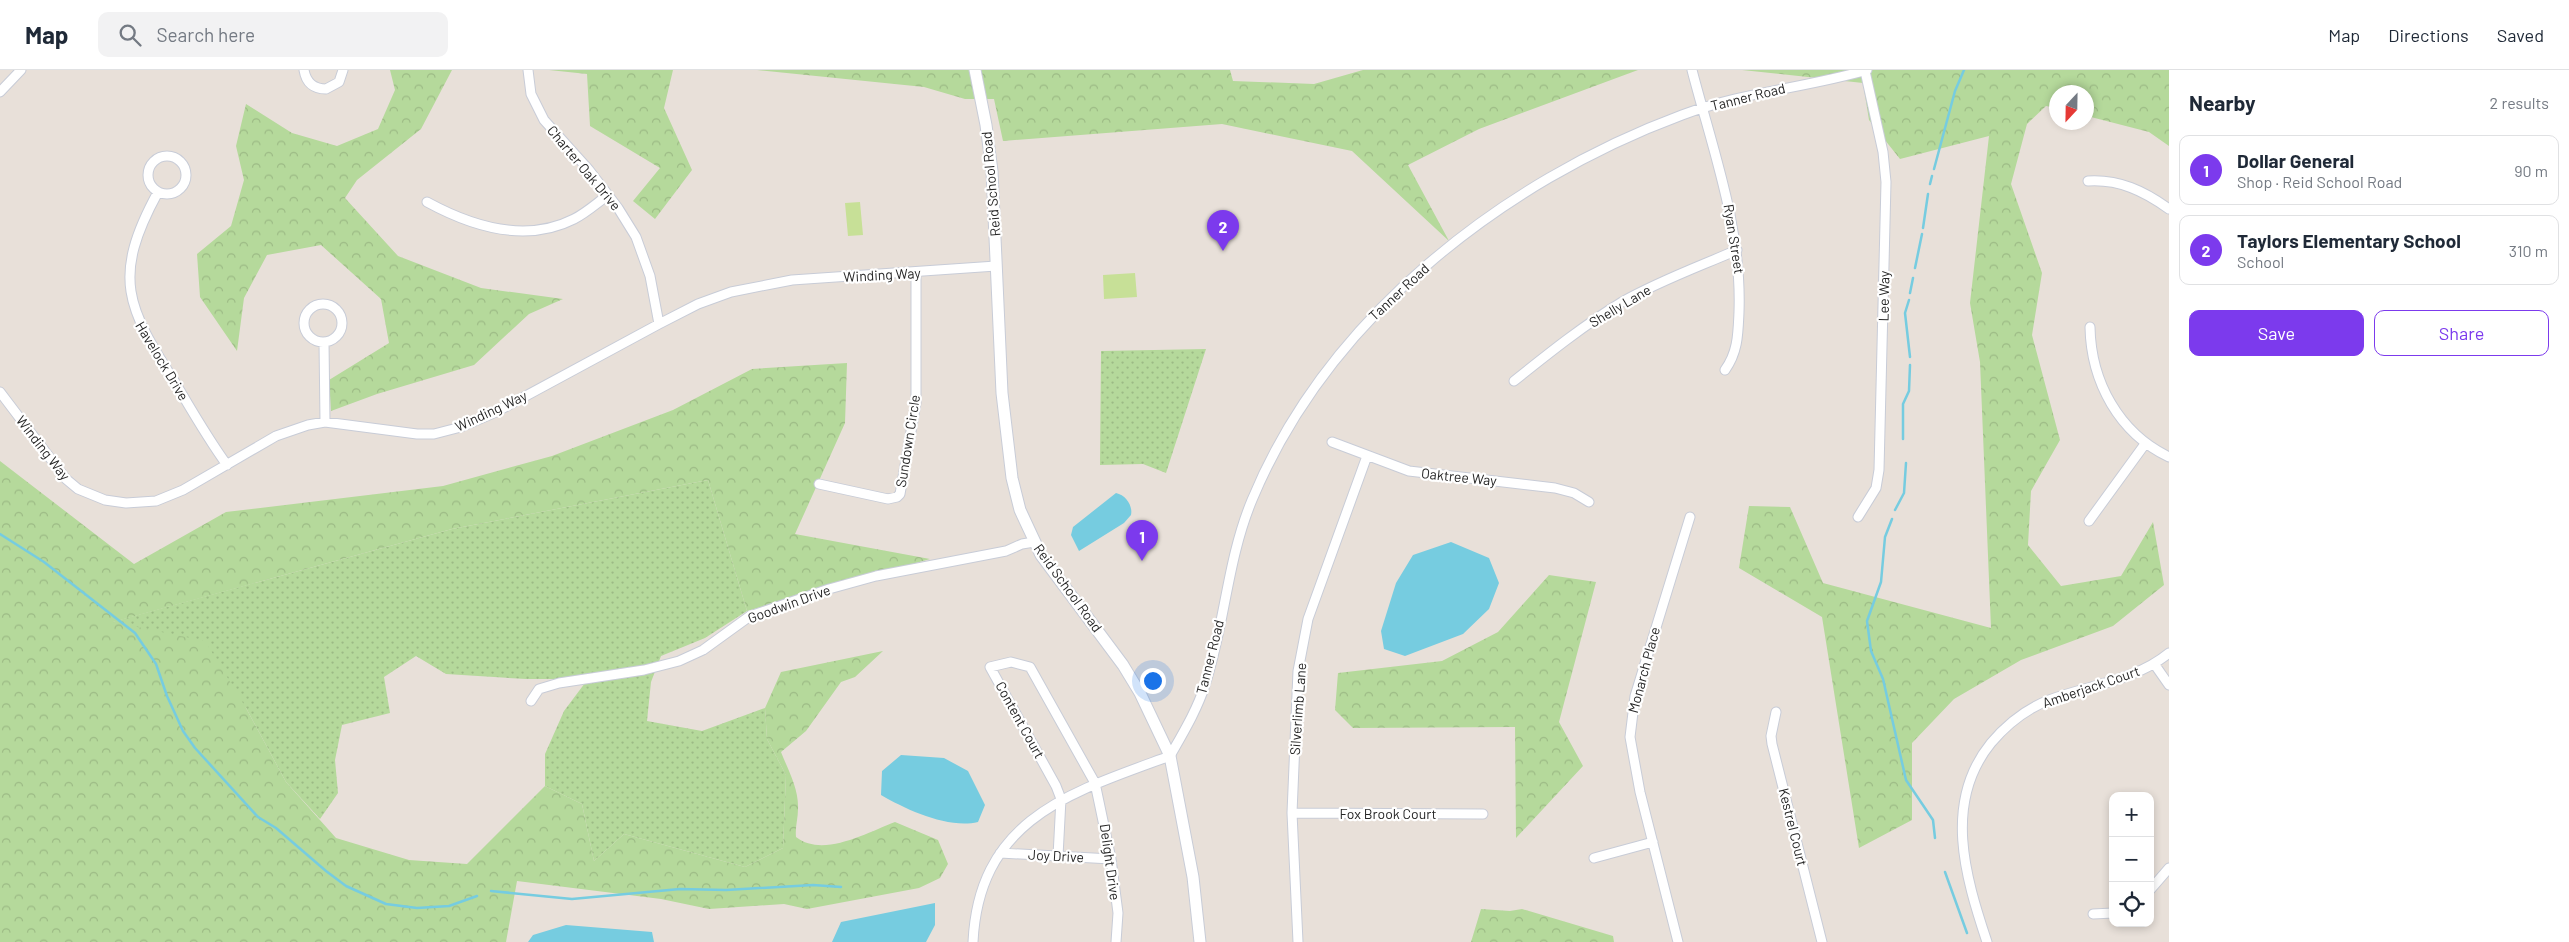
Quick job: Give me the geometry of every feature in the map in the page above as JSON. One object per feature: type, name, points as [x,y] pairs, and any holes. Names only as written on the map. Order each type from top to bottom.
[{"type":"street","points":[[0,92],[21,70]]},
{"type":"street","points":[[304,70],[306,77],[312,85],[326,89],[339,82],[343,70]]},
{"type":"street","name":"Charter Oak Drive","points":[[528,70],[531,94],[544,120],[608,195],[630,225],[642,251],[650,276],[659,324]]},
{"type":"street","name":"Reid School Road","points":[[975,70],[986,125],[992,171],[1001,390],[1009,454],[1020,510],[1034,542],[1123,665],[1140,693],[1170,756],[1194,877],[1200,942]]},
{"type":"street","name":"Ryan Street","points":[[1692,70],[1723,180],[1737,250],[1740,283],[1738,336],[1732,361],[1725,370]]},
{"type":"street","name":"Tanner Road","points":[[1170,756],[1205,686],[1230,568],[1251,502],[1286,432],[1336,358],[1398,291],[1488,217],[1540,184],[1654,126],[1703,108],[1758,92],[1866,70]]},
{"type":"street","name":"Lee Way","points":[[1858,517],[1876,488],[1879,470],[1886,192],[1883,152],[1866,70]]},
{"type":"street","points":[[160,157],[176,158],[186,171],[185,182],[174,193],[158,192],[150,184],[149,168],[160,157]]},
{"type":"street","points":[[2088,181],[2113,181],[2133,188],[2169,209]]},
{"type":"street","name":"Havelock Drive","points":[[158,192],[138,234],[132,255],[130,281],[133,307],[140,325],[160,360],[227,464]]},
{"type":"street","points":[[427,202],[480,226],[501,230],[529,230],[552,227],[572,220],[608,195]]},
{"type":"street","name":"Shelly Lane","points":[[1514,381],[1567,340],[1621,303],[1679,274],[1737,250]]},
{"type":"street","name":"Winding Way","points":[[0,392],[66,479],[78,489],[91,496],[126,503],[156,501],[183,490],[276,436],[325,422],[417,434],[451,430],[496,412],[659,324],[713,298],[758,286],[792,280],[916,273],[996,266]]},
{"type":"street","name":"Sundown Circle","points":[[819,484],[888,499],[897,497],[900,494],[916,403],[916,273]]},
{"type":"street","points":[[322,304],[335,308],[342,319],[340,332],[331,341],[324,342],[311,338],[304,327],[306,314],[316,305],[322,304]]},
{"type":"street","points":[[2090,327],[2092,354],[2106,397],[2119,417],[2145,444],[2169,457]]},
{"type":"street","points":[[324,342],[325,422]]},
{"type":"street","name":"Oaktree Way","points":[[1332,442],[1409,471],[1554,488],[1574,493],[1589,502]]},
{"type":"street","points":[[2090,521],[2145,444]]},
{"type":"street","name":"Silverlimb Lane","points":[[1298,942],[1292,813],[1298,671],[1308,619],[1367,456]]},
{"type":"street","name":"Monarch Place","points":[[1678,942],[1632,761],[1630,716],[1690,517]]},
{"type":"street","name":"Goodwin Drive","points":[[531,701],[540,690],[559,683],[644,670],[687,658],[703,650],[750,616],[829,589],[876,576],[1006,551],[1022,544],[1034,542]]},
{"type":"street","name":"Amberjack Court","points":[[1987,942],[1967,869],[1961,836],[1964,796],[1972,773],[1984,752],[2008,725],[2033,708],[2155,665],[2169,653]]},
{"type":"street","name":"Content Court","points":[[1058,856],[1061,799],[1056,786],[990,667],[1011,662],[1030,667],[1095,783]]},
{"type":"street","points":[[2155,665],[2169,685]]},
{"type":"street","name":"Kestrel Court","points":[[1776,712],[1771,736],[1772,744],[1822,942]]},
{"type":"street","points":[[973,942],[974,916],[986,881],[1000,853],[1022,827],[1061,799],[1095,783],[1170,756]]},
{"type":"street","name":"Delight Drive","points":[[1095,783],[1111,859],[1118,913],[1116,942]]},
{"type":"street","name":"Fox Brook Court","points":[[1292,813],[1483,814]]},
{"type":"street","points":[[1594,858],[1653,842]]},
{"type":"street","name":"Joy Drive","points":[[1000,853],[1111,859]]},
{"type":"street","points":[[2154,885],[2169,868]]},
{"type":"street","points":[[2093,914],[2109,913]]},
{"type":"green space","points":[[390,70],[452,70],[421,129],[357,180],[345,198],[398,256],[481,288],[563,299],[529,314],[474,365],[377,394],[331,411],[329,380],[389,343],[381,299],[321,245],[267,255],[244,298],[237,351],[200,297],[197,254],[231,226],[244,180],[236,146],[246,104],[292,133],[337,146],[378,129],[395,90]]},
{"type":"green space","points":[[549,70],[673,70],[664,108],[692,170],[655,219],[633,201],[660,168],[590,126],[587,74]]},
{"type":"green space","points":[[757,70],[1230,70],[1233,81],[1314,84],[1363,70],[1638,70],[1479,129],[1408,165],[1449,241],[1352,151],[1222,124],[1003,141],[994,99],[965,99],[924,87]]},
{"type":"green space","points":[[1742,70],[2169,70],[2169,146],[2149,132],[2094,118],[2094,85],[2049,85],[2049,107],[2046,106],[2027,124],[2011,184],[2042,273],[2032,335],[2060,440],[2031,491],[2028,545],[2061,586],[2121,576],[2153,522],[2164,585],[2113,626],[2021,660],[1954,699],[1912,743],[1912,820],[1859,848],[1822,617],[1739,568],[1749,506],[1790,507],[1823,583],[1991,628],[1980,362],[1970,303],[1989,136],[1900,159],[1869,120],[1863,83]]},
{"type":"green space","points":[[860,202],[863,235],[848,236],[845,203]]},
{"type":"green space","points":[[1135,273],[1137,297],[1104,299],[1103,275]]},
{"type":"green space","points":[[1206,349],[1166,473],[1143,464],[1100,465],[1101,351]]},
{"type":"green space","points":[[847,363],[845,423],[795,534],[930,559],[747,611],[708,480],[452,529],[113,622],[205,641],[246,708],[286,782],[336,838],[409,860],[467,864],[545,786],[582,804],[594,861],[624,834],[745,867],[783,848],[786,775],[767,739],[765,708],[781,672],[883,651],[855,677],[841,682],[806,731],[781,752],[797,794],[796,837],[807,843],[819,845],[832,844],[845,842],[895,822],[938,840],[948,864],[940,878],[919,888],[807,909],[784,904],[709,909],[661,899],[517,881],[506,942],[0,942],[0,461],[134,564],[226,512],[443,486],[552,456],[673,410],[752,369]]},
{"type":"green space","points":[[708,480],[747,611],[705,638],[661,656],[651,682],[647,721],[702,731],[765,708],[767,739],[786,775],[783,848],[745,867],[624,834],[594,861],[582,804],[545,786],[545,754],[564,711],[588,679],[526,679],[446,674],[416,656],[384,677],[390,713],[342,725],[335,760],[338,793],[320,819],[286,782],[246,708],[112,622],[452,529]]},
{"type":"green space","points":[[1549,575],[1596,582],[1559,722],[1583,766],[1516,838],[1515,727],[1353,728],[1335,710],[1338,673],[1442,661],[1498,632]]},
{"type":"green space","points":[[1481,909],[1510,911],[1522,909],[1613,936],[1614,942],[1471,942]]},
{"type":"water","points":[[1116,493],[1128,501],[1131,515],[1124,523],[1079,551],[1071,535],[1073,527]]},
{"type":"water","points":[[1451,542],[1489,558],[1499,583],[1489,609],[1463,634],[1405,656],[1384,649],[1381,631],[1396,583],[1413,555]]},
{"type":"water","points":[[901,755],[944,758],[968,771],[985,805],[978,822],[954,823],[928,817],[903,807],[881,795],[882,771]]},
{"type":"water","points":[[935,903],[935,925],[926,942],[832,942],[841,922]]},
{"type":"water","points":[[566,925],[652,932],[654,942],[528,942],[533,935]]},
{"type":"waterway","points":[[1934,169],[1955,91],[1964,70]]},
{"type":"waterway","points":[[1930,184],[1932,176]]},
{"type":"waterway","points":[[1923,228],[1928,194]]},
{"type":"waterway","points":[[1915,268],[1922,234]]},
{"type":"waterway","points":[[1910,293],[1913,278]]},
{"type":"waterway","points":[[1909,300],[1905,313],[1910,357]]},
{"type":"waterway","points":[[1903,439],[1903,404],[1909,391],[1910,365]]},
{"type":"waterway","points":[[1895,510],[1904,493],[1906,463]]},
{"type":"waterway","points":[[1892,519],[1885,537],[1881,582],[1867,621],[1871,651],[1883,679],[1906,780],[1933,820],[1935,838]]},
{"type":"waterway","points":[[0,534],[44,562],[135,633],[156,664],[167,696],[183,731],[195,748],[258,817],[276,828],[326,871],[346,886],[386,904],[417,908],[449,906],[477,896]]},
{"type":"waterway","points":[[1945,872],[1967,933]]},
{"type":"waterway","points":[[491,891],[572,899],[680,889],[726,890],[813,885],[841,887]]},
{"type":"place","name":"Taylors Elementary School","points":[[1223,251]]},
{"type":"place","name":"Dollar General","points":[[1142,561]]}]
